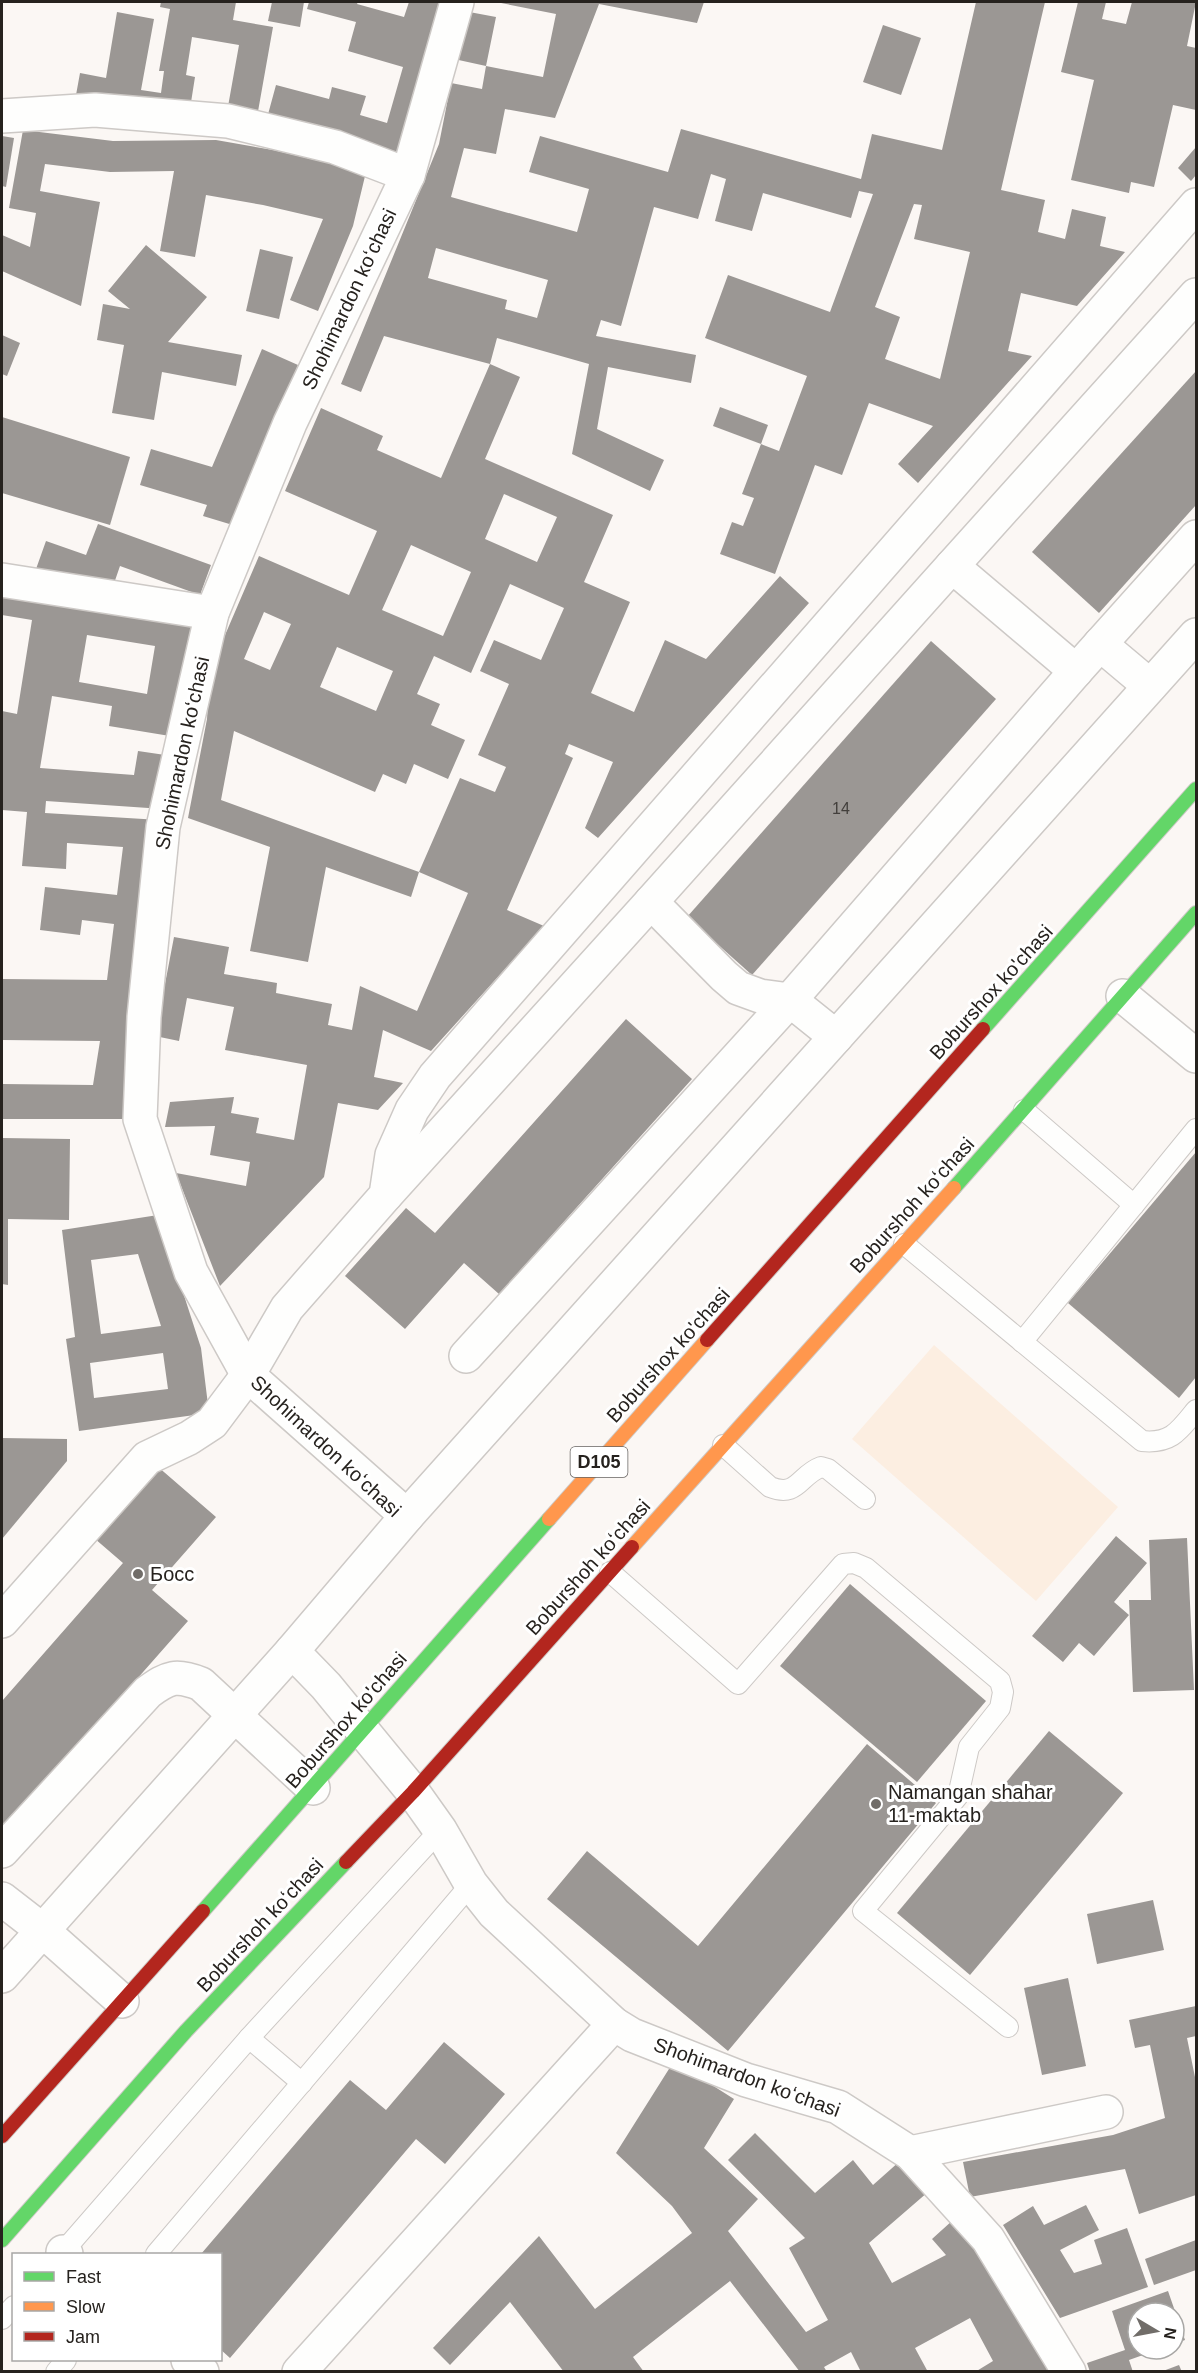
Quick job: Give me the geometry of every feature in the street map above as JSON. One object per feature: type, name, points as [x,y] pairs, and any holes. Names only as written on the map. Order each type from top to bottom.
[{"type":"main road","name":"Boburshox ko'chasi","points":[[2,2136],[363,1732],[440,1642],[1197,789]]},
{"type":"main road","name":"Boburshoh koʻchasi","points":[[2,2240],[186,2031],[413,1792],[1024,1110],[1197,913]]},
{"type":"street","name":"Shohimardon koʻchasi","points":[[2,1976],[292,1651],[407,1516],[248,1375],[191,1272],[140,1119],[144,1017],[163,827],[212,613],[290,423],[408,175],[457,2]]},
{"type":"street","points":[[2,116],[95,110],[228,121],[335,147],[408,175]]},
{"type":"street","points":[[386,1196],[392,1155],[412,1110],[435,1076],[1197,205]]},
{"type":"street","points":[[2,1621],[147,1458],[212,1424],[248,1375],[287,1308],[1197,295]]},
{"type":"street","points":[[466,1356],[790,1000],[1076,671],[1197,537]]},
{"type":"street","points":[[952,566],[1076,671]]},
{"type":"street","points":[[2,580],[212,613]]},
{"type":"street","points":[[407,1516],[1197,635]]},
{"type":"street","points":[[1100,644],[1150,686]]},
{"type":"street","points":[[651,902],[738,988],[760,996],[790,1000],[836,1037]]},
{"type":"street","points":[[1123,996],[1197,1056]]},
{"type":"street","points":[[292,1651],[326,1686],[363,1732]]},
{"type":"street","points":[[2,1851],[148,1692],[166,1679],[184,1677],[201,1684],[313,1788]]},
{"type":"street","name":"Shohimardon koʻchasi","points":[[363,1732],[413,1792],[440,1830],[471,1884],[494,1913],[614,2024],[632,2035],[746,2080],[838,2107],[910,2153],[988,2239],[1069,2372]]},
{"type":"street","points":[[2,1899],[42,1930],[122,2001]]},
{"type":"street","points":[[299,2372],[614,2024]]},
{"type":"street","points":[[910,2153],[1106,2112]]},
{"type":"street","points":[[189,2361],[202,2372]]},
{"type":"lane","points":[[1024,1110],[1134,1205]]},
{"type":"lane","points":[[1022,1342],[1197,1129]]},
{"type":"lane","points":[[904,1244],[1142,1441],[1155,1442],[1168,1438],[1181,1429],[1197,1410]]},
{"type":"lane","points":[[723,1445],[770,1487],[787,1491],[821,1467],[828,1469],[865,1499]]},
{"type":"lane","points":[[610,1572],[738,1684],[843,1564],[854,1563],[866,1568],[1000,1681],[1003,1692],[1000,1708],[969,1747],[958,1796],[863,1911],[1008,2027]]},
{"type":"lane","points":[[64,2253],[249,2038],[440,1830]]},
{"type":"lane","points":[[157,2253],[471,1884]]},
{"type":"lane","points":[[249,2038],[302,2083]]},
{"type":"shaded area","points":[[934,1345],[1118,1507],[1036,1601],[852,1439]]},
{"type":"building","points":[[161,2],[236,2],[233,20],[273,27],[257,117],[227,112],[239,45],[192,37],[186,75],[195,77],[189,115],[74,106],[80,73],[106,78],[117,12],[154,19],[141,90],[161,93],[164,71],[159,71],[170,9],[160,7]]},
{"type":"building","points":[[272,2],[304,2],[300,27],[268,21]]},
{"type":"building","points":[[309,2],[358,2],[357,4],[404,17],[409,2],[444,2],[401,156],[267,118],[276,85],[329,99],[332,87],[366,96],[360,115],[387,123],[403,67],[348,51],[356,22],[307,9]]},
{"type":"building","points":[[496,2],[704,2],[697,23],[599,4],[555,118],[505,109],[496,154],[464,148],[451,197],[577,232],[589,189],[529,172],[540,136],[668,172],[681,129],[861,179],[872,134],[942,150],[976,2],[1045,2],[1001,190],[1045,200],[1038,232],[1065,239],[1072,209],[1106,217],[1100,246],[1125,252],[1077,306],[1021,293],[1008,351],[1032,356],[918,483],[898,464],[933,426],[869,403],[842,475],[815,465],[775,574],[720,554],[732,522],[743,526],[754,498],[742,494],[761,444],[779,451],[807,376],[705,338],[728,275],[830,312],[873,194],[859,191],[851,218],[763,193],[752,231],[715,221],[726,179],[711,174],[698,219],[654,207],[621,326],[601,320],[596,336],[696,355],[691,383],[608,367],[597,429],[664,460],[650,491],[572,454],[589,364],[497,338],[490,364],[384,336],[361,392],[341,384],[439,144],[451,83],[482,89],[486,66],[543,77],[556,14]],"holes":[[[914,204],[922,205],[914,239],[970,252],[940,379],[885,359],[900,317],[875,307]],[[436,248],[548,280],[537,318],[505,309],[507,300],[428,278]]]},
{"type":"building","points":[[1078,2],[1106,2],[1102,19],[1126,24],[1132,2],[1196,2],[1187,46],[1196,48],[1196,110],[1173,105],[1154,187],[1131,182],[1129,193],[1071,180],[1094,80],[1061,72]]},
{"type":"building","points":[[464,11],[496,17],[486,66],[454,59]]},
{"type":"building","points":[[883,25],[921,38],[901,95],[863,82]]},
{"type":"building","points":[[23,130],[113,141],[216,140],[273,150],[366,172],[353,226],[318,311],[290,300],[323,219],[206,195],[195,257],[160,251],[174,171],[110,172],[45,164],[40,191],[100,202],[81,306],[2,271],[2,235],[30,247],[36,213],[9,208]]},
{"type":"building","points":[[2,136],[14,138],[6,187],[2,186]]},
{"type":"building","points":[[1196,147],[1196,175],[1191,181],[1178,168]]},
{"type":"building","points":[[146,245],[207,297],[168,342],[242,355],[236,386],[162,372],[154,420],[112,413],[124,345],[97,340],[103,304],[130,309],[108,291]]},
{"type":"building","points":[[260,249],[293,257],[279,319],[246,311]]},
{"type":"building","points":[[2,335],[20,343],[7,376],[2,374]]},
{"type":"building","points":[[262,349],[298,365],[263,448],[236,526],[203,516],[207,505],[140,485],[151,449],[212,467]]},
{"type":"building","points":[[490,364],[520,377],[485,459],[613,515],[584,582],[630,602],[591,693],[634,712],[665,640],[706,659],[780,576],[809,603],[598,838],[585,828],[613,762],[569,744],[565,754],[573,758],[507,910],[544,926],[431,1051],[383,1030],[374,1077],[403,1083],[378,1110],[338,1103],[324,1177],[220,1286],[176,1173],[246,1186],[250,1162],[210,1155],[215,1126],[165,1127],[170,1102],[234,1097],[231,1113],[259,1118],[256,1133],[294,1140],[307,1065],[225,1050],[234,1007],[187,998],[179,1041],[155,1036],[174,937],[229,947],[224,974],[277,983],[276,993],[332,1004],[328,1025],[352,1030],[360,986],[417,1011],[468,893],[419,872],[411,897],[326,867],[308,962],[250,951],[270,847],[188,818],[207,719],[210,670],[259,556],[349,595],[377,531],[285,491],[321,408],[383,436],[377,450],[441,478]],"holes":[[[504,494],[557,517],[537,562],[485,539]],[[411,545],[471,572],[443,636],[382,610]],[[510,584],[564,608],[541,660],[494,640],[480,671],[509,684],[478,755],[506,767],[495,792],[460,778],[419,872],[221,800],[234,731],[375,792],[383,774],[406,784],[414,764],[448,779],[465,740],[431,725],[440,704],[417,694],[434,656],[471,673]],[[264,612],[291,624],[270,670],[244,659]],[[337,647],[393,671],[376,711],[320,687]]]},
{"type":"building","points":[[1196,371],[1196,505],[1099,613],[1032,552]]},
{"type":"building","points":[[720,407],[768,425],[761,444],[713,426]]},
{"type":"building","points":[[2,417],[130,457],[110,525],[2,493]]},
{"type":"building","points":[[98,524],[211,565],[200,595],[120,566],[110,595],[36,569],[46,541],[86,555]]},
{"type":"building","points":[[2,595],[194,627],[176,737],[109,726],[112,706],[52,696],[40,768],[134,775],[138,751],[172,756],[163,809],[46,801],[45,813],[160,820],[123,1119],[2,1119],[2,1084],[93,1085],[100,1041],[2,1040],[2,979],[107,980],[114,924],[82,920],[80,935],[40,930],[45,887],[117,895],[123,847],[67,843],[66,869],[22,866],[27,812],[2,810],[2,711],[17,714],[32,620],[2,615]],"holes":[[[87,635],[155,646],[147,694],[79,682]]]},
{"type":"building","points":[[931,641],[996,699],[752,975],[687,917]]},
{"type":"building","points":[[626,1019],[692,1079],[499,1294],[464,1263],[405,1329],[345,1276],[406,1208],[435,1233]]},
{"type":"building","points":[[2,1138],[70,1139],[69,1220],[8,1219],[8,1285],[2,1284]]},
{"type":"building","points":[[1196,1152],[1196,1377],[1179,1398],[1068,1303]]},
{"type":"building","points":[[158,1215],[201,1348],[209,1413],[79,1431],[66,1339],[75,1337],[62,1230]],"holes":[[[138,1254],[161,1326],[101,1334],[91,1260]],[[163,1353],[168,1389],[94,1398],[90,1363]]]},
{"type":"building","points":[[2,1438],[67,1439],[67,1461],[2,1539]]},
{"type":"building","points":[[157,1466],[216,1517],[152,1590],[188,1621],[3,1831],[2,1701],[123,1563],[94,1538]]},
{"type":"building","points":[[1116,1536],[1147,1563],[1114,1602],[1129,1615],[1094,1656],[1079,1643],[1063,1662],[1032,1636]]},
{"type":"building","points":[[1187,1538],[1194,1690],[1133,1692],[1129,1600],[1151,1600],[1149,1540]]},
{"type":"building","points":[[850,1584],[986,1701],[917,1782],[780,1666]]},
{"type":"building","points":[[1049,1731],[1123,1793],[970,1975],[897,1913]]},
{"type":"building","points":[[867,1744],[936,1803],[728,2051],[547,1899],[587,1851],[698,1946]]},
{"type":"building","points":[[1153,1900],[1164,1950],[1097,1964],[1087,1914]]},
{"type":"building","points":[[1068,1978],[1086,2066],[1042,2075],[1024,1988]]},
{"type":"building","points":[[1196,2006],[1196,2036],[1187,2038],[1196,2082],[1196,2195],[1139,2214],[1125,2169],[970,2197],[963,2162],[1113,2135],[1165,2118],[1150,2045],[1135,2048],[1129,2020]]},
{"type":"building","points":[[444,2042],[505,2094],[445,2164],[416,2139],[230,2358],[222,2351],[222,2253],[202,2253],[350,2080],[386,2110]]},
{"type":"building","points":[[674,2061],[734,2099],[704,2148],[758,2199],[728,2231],[806,2332],[828,2320],[789,2248],[805,2238],[728,2160],[755,2133],[815,2193],[853,2160],[873,2185],[900,2161],[928,2192],[869,2243],[892,2283],[946,2255],[932,2239],[953,2220],[1000,2272],[1053,2372],[975,2372],[993,2361],[970,2318],[915,2348],[928,2372],[861,2372],[851,2352],[824,2367],[827,2372],[800,2372],[730,2281],[633,2357],[644,2372],[564,2372],[510,2302],[450,2365],[433,2348],[539,2236],[595,2309],[692,2233],[672,2206],[616,2153]]},
{"type":"building","points":[[1086,2205],[1099,2230],[1060,2250],[1074,2273],[1102,2264],[1094,2240],[1127,2228],[1148,2287],[1060,2318],[1003,2225],[1033,2206],[1044,2225]]},
{"type":"building","points":[[1196,2240],[1196,2270],[1154,2285],[1145,2259]]},
{"type":"building","points":[[1168,2291],[1171,2301],[1140,2301]]},
{"type":"building","points":[[1126,2306],[1126,2361],[1129,2361],[1133,2372],[1090,2372],[1087,2363],[1125,2350],[1112,2311]]},
{"type":"building","points":[[1179,2365],[1182,2372],[1163,2372],[1163,2371]]},
{"type":"traffic: fast","points":[[983,1029],[1196,789]]},
{"type":"traffic: fast","points":[[954,1188],[1196,913]]},
{"type":"traffic: fast","points":[[203,1911],[549,1519]]},
{"type":"traffic: fast","points":[[2,2240],[186,2031],[346,1862]]},
{"type":"traffic: slow","points":[[632,1547],[954,1188]]},
{"type":"traffic: slow","points":[[549,1519],[707,1340]]},
{"type":"traffic: jam","points":[[707,1340],[983,1029]]},
{"type":"traffic: jam","points":[[346,1862],[413,1792],[632,1547]]},
{"type":"traffic: jam","points":[[2,2136],[203,1911]]},
{"type":"place","name":"Босс","points":[[138,1574]]},
{"type":"place","name":"Namangan shahar 11-maktab","points":[[876,1804]]}]
